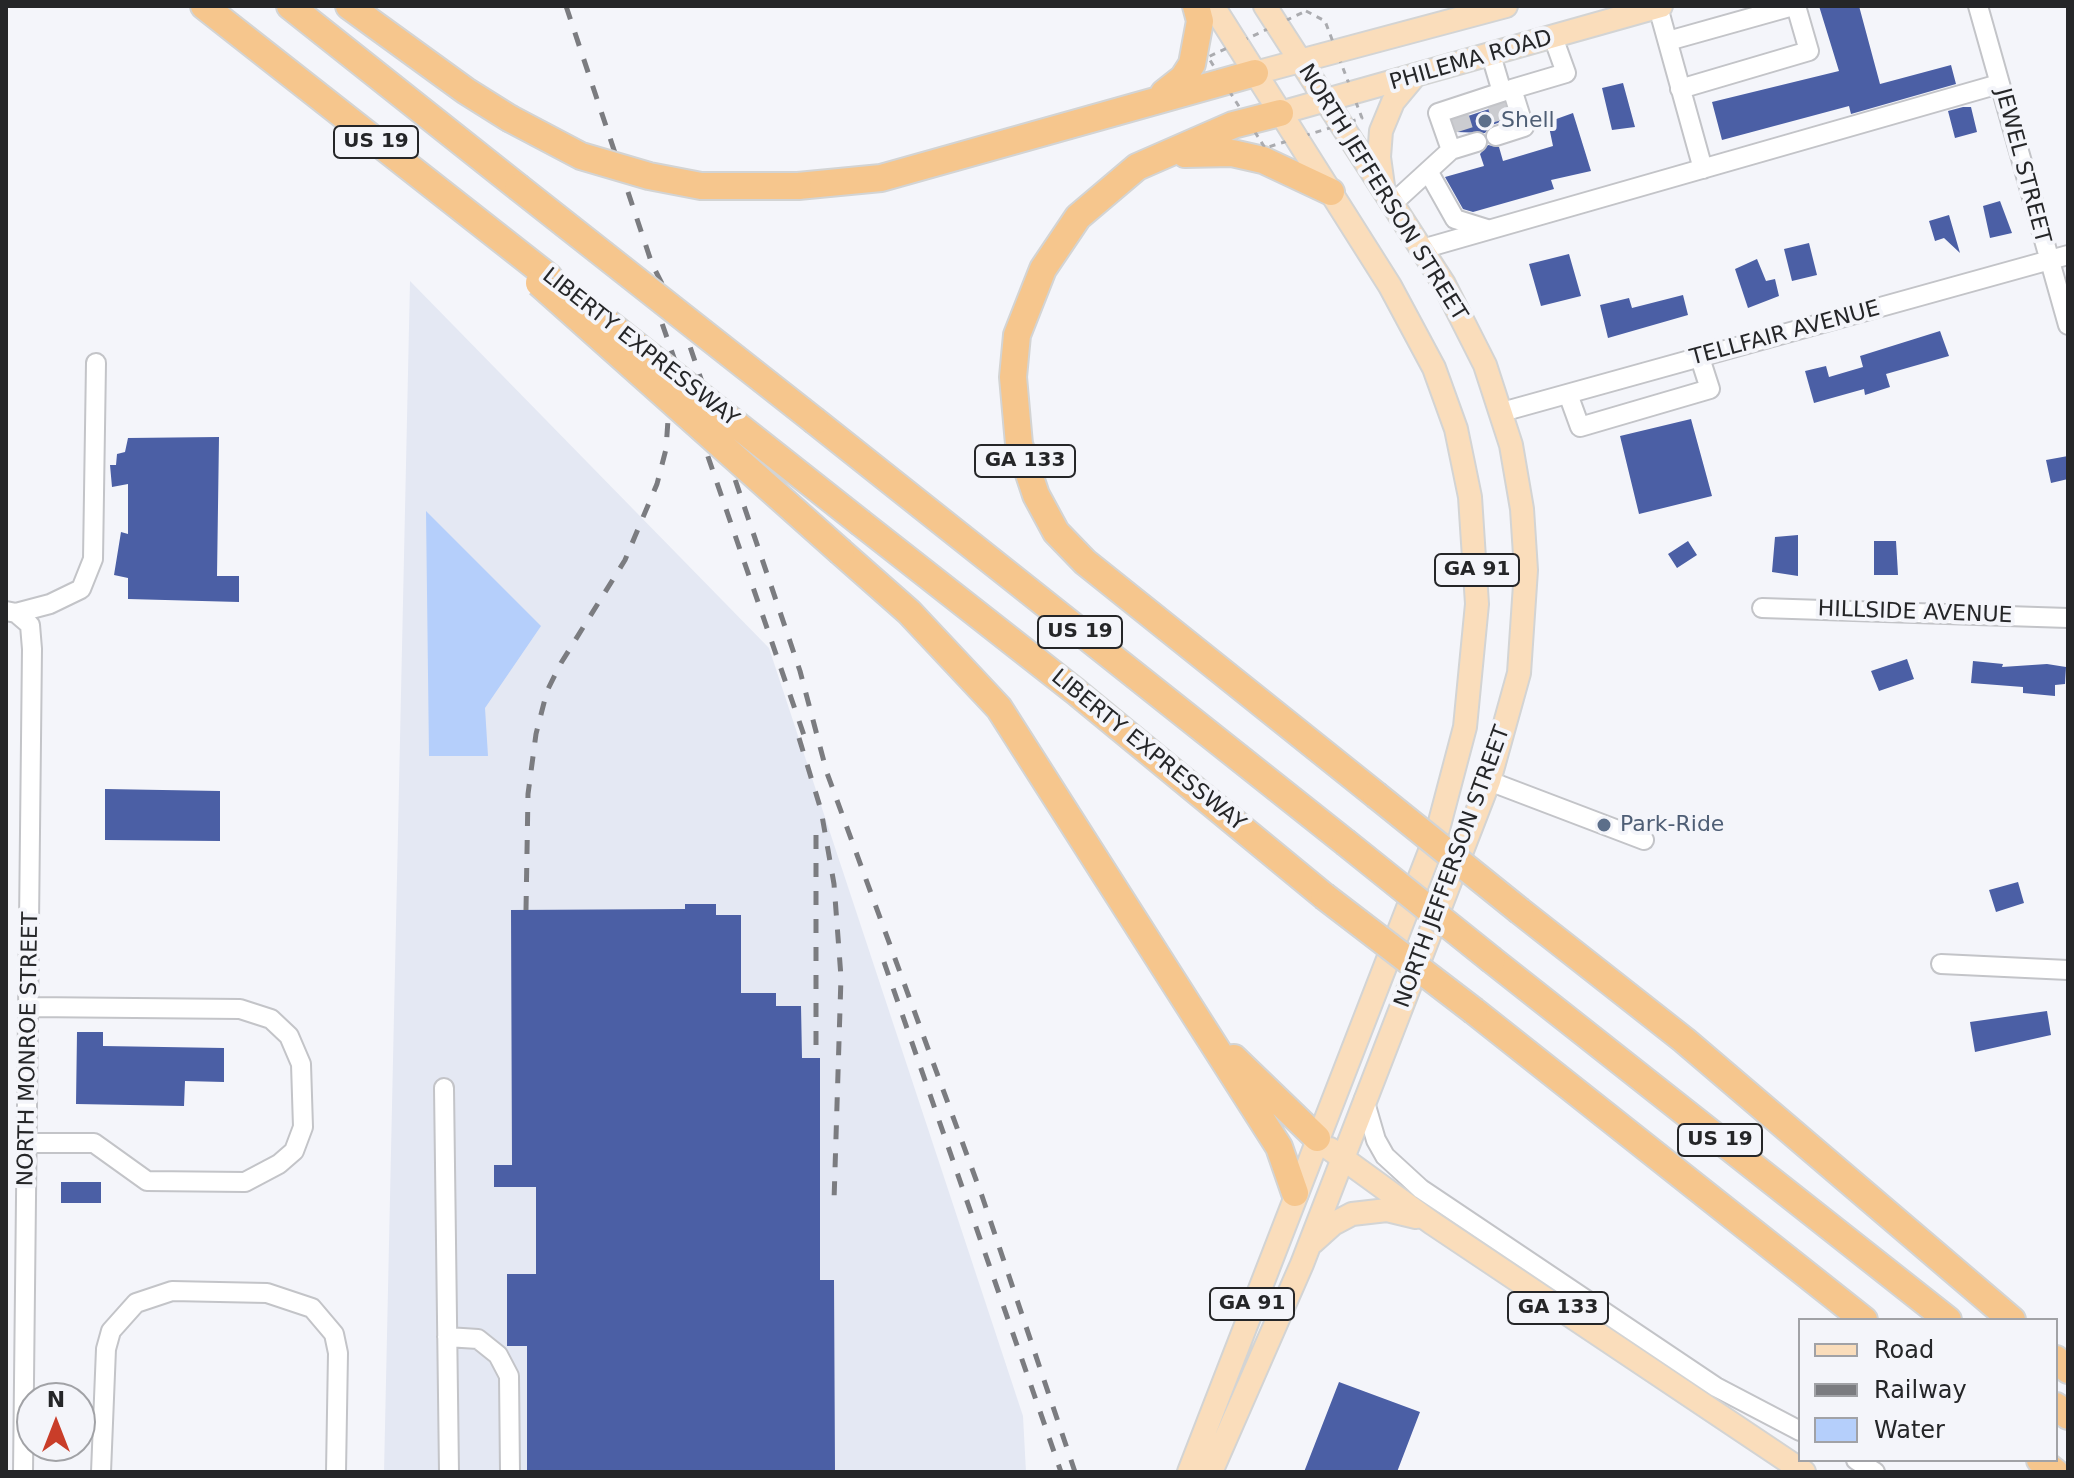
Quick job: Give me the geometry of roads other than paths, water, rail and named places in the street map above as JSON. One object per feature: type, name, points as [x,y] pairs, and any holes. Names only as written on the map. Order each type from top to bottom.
[{"type":"highway","name":"US 19","points":[[204,6],[512,247],[544,280]]},
{"type":"highway","name":"US 19","points":[[290,6],[1945,1318]]},
{"type":"highway","points":[[349,6],[466,91],[581,156],[649,176],[701,186],[798,186],[881,178],[1255,73]]},
{"type":"highway","points":[[1155,99],[1183,78],[1192,64],[1200,21],[1196,6]]},
{"type":"highway","name":"GA 133","points":[[1280,113],[1233,125],[1137,167],[1078,217],[1043,269],[1017,335],[1013,377],[1019,444],[1036,495],[1056,532],[1085,562],[1696,1050],[2010,1318]]},
{"type":"highway","points":[[1158,158],[1206,151],[1232,153],[1283,168],[1331,192]]},
{"type":"highway","points":[[544,280],[909,612],[999,708],[1285,1158],[1295,1193]]},
{"type":"highway","name":"LIBERTY EXPRESSWAY","points":[[544,280],[1075,691],[1324,896],[1861,1318]]},
{"type":"highway","points":[[1203,1027],[1317,1138]]},
{"type":"main road","points":[[1213,6],[1255,73]]},
{"type":"main road","name":"NORTH JEFFERSON STREET","points":[[1211,1472],[1302,1264],[1341,1157],[1451,886],[1489,781],[1519,673],[1526,570],[1518,479],[1502,412],[1474,342],[1422,249],[1265,6]]},
{"type":"main road","name":"PHILEMA ROAD","points":[[1255,73],[1506,6]]},
{"type":"main road","name":"PHILEMA ROAD","points":[[1280,113],[1660,6]]},
{"type":"main road","name":"GA 91","points":[[1255,73],[1331,192]]},
{"type":"main road","points":[[1389,200],[1380,171],[1381,131],[1393,102],[1414,77]]},
{"type":"main road","name":"NORTH JEFFERSON STREET","points":[[1189,1472],[1437,833],[1457,768],[1472,685],[1477,604],[1470,497],[1445,396],[1406,312],[1331,192]]},
{"type":"main road","name":"GA 133","points":[[1317,1138],[1432,1223],[1804,1472]]},
{"type":"main road","points":[[1302,1264],[1323,1231],[1352,1214],[1387,1210],[1432,1223]]},
{"type":"street","points":[[1660,6],[1703,169]]},
{"type":"street","points":[[1668,41],[1795,6],[1809,51],[1680,89]]},
{"type":"street","name":"JEWEL STREET","points":[[1978,6],[2068,325]]},
{"type":"street","points":[[1389,200],[1428,171],[1463,131],[1566,73],[1553,37]]},
{"type":"street","points":[[1491,55],[1501,110]]},
{"type":"street","points":[[1422,249],[1999,84]]},
{"type":"street","points":[[1428,171],[1455,219],[1489,230]]},
{"type":"street","name":"TELLFAIR AVENUE","points":[[1502,412],[2068,255]]},
{"type":"street","points":[[1568,394],[1580,427],[1710,389],[1700,358]]},
{"type":"street","points":[[17,616],[81,589],[93,559],[96,363]]},
{"type":"street","name":"HILLSIDE AVENUE","points":[[1762,608],[2068,618]]},
{"type":"street","name":"NORTH MONROE STREET","points":[[17,616],[30,1007],[23,1472]]},
{"type":"street","points":[[1489,781],[1644,840]]},
{"type":"street","points":[[1941,964],[2068,970]]},
{"type":"street","points":[[28,1143],[94,1143],[147,1181],[245,1182],[279,1164],[294,1151],[303,1127],[301,1064],[289,1036],[271,1019],[240,1009],[30,1007]]},
{"type":"street","points":[[444,1088],[449,1472]]},
{"type":"street","points":[[1364,1099],[1376,1140],[1385,1156],[1421,1189],[1716,1387],[1798,1430]]},
{"type":"street","points":[[101,1472],[106,1349],[111,1331],[136,1303],[172,1291],[267,1293],[312,1308],[334,1334],[338,1353],[336,1472]]},
{"type":"street","points":[[447,1337],[478,1339],[498,1355],[509,1376],[510,1472]]},
{"type":"water","points":[[426,511],[541,626],[485,708],[488,756],[429,756]]},
{"type":"tunnel","points":[[1496,103],[1501,121]]},
{"type":"tunnel","points":[[1459,114],[1464,130]]},
{"type":"railway","points":[[566,6],[652,264],[682,323],[800,671],[827,773],[982,1196],[1075,1472]]},
{"type":"railway","points":[[644,271],[808,747]]},
{"type":"railway","points":[[526,910],[528,794],[536,734],[547,691],[625,560],[657,484],[666,449],[670,391],[667,357]]},
{"type":"railway","points":[[799,738],[821,810],[834,884],[841,977],[834,1201]]},
{"type":"railway","points":[[816,835],[816,1046]]},
{"type":"railway","points":[[884,962],[1061,1472]]},
{"type":"place","name":"Shell","points":[[1485,121]]},
{"type":"place","name":"Park-Ride","points":[[1604,825]]}]
